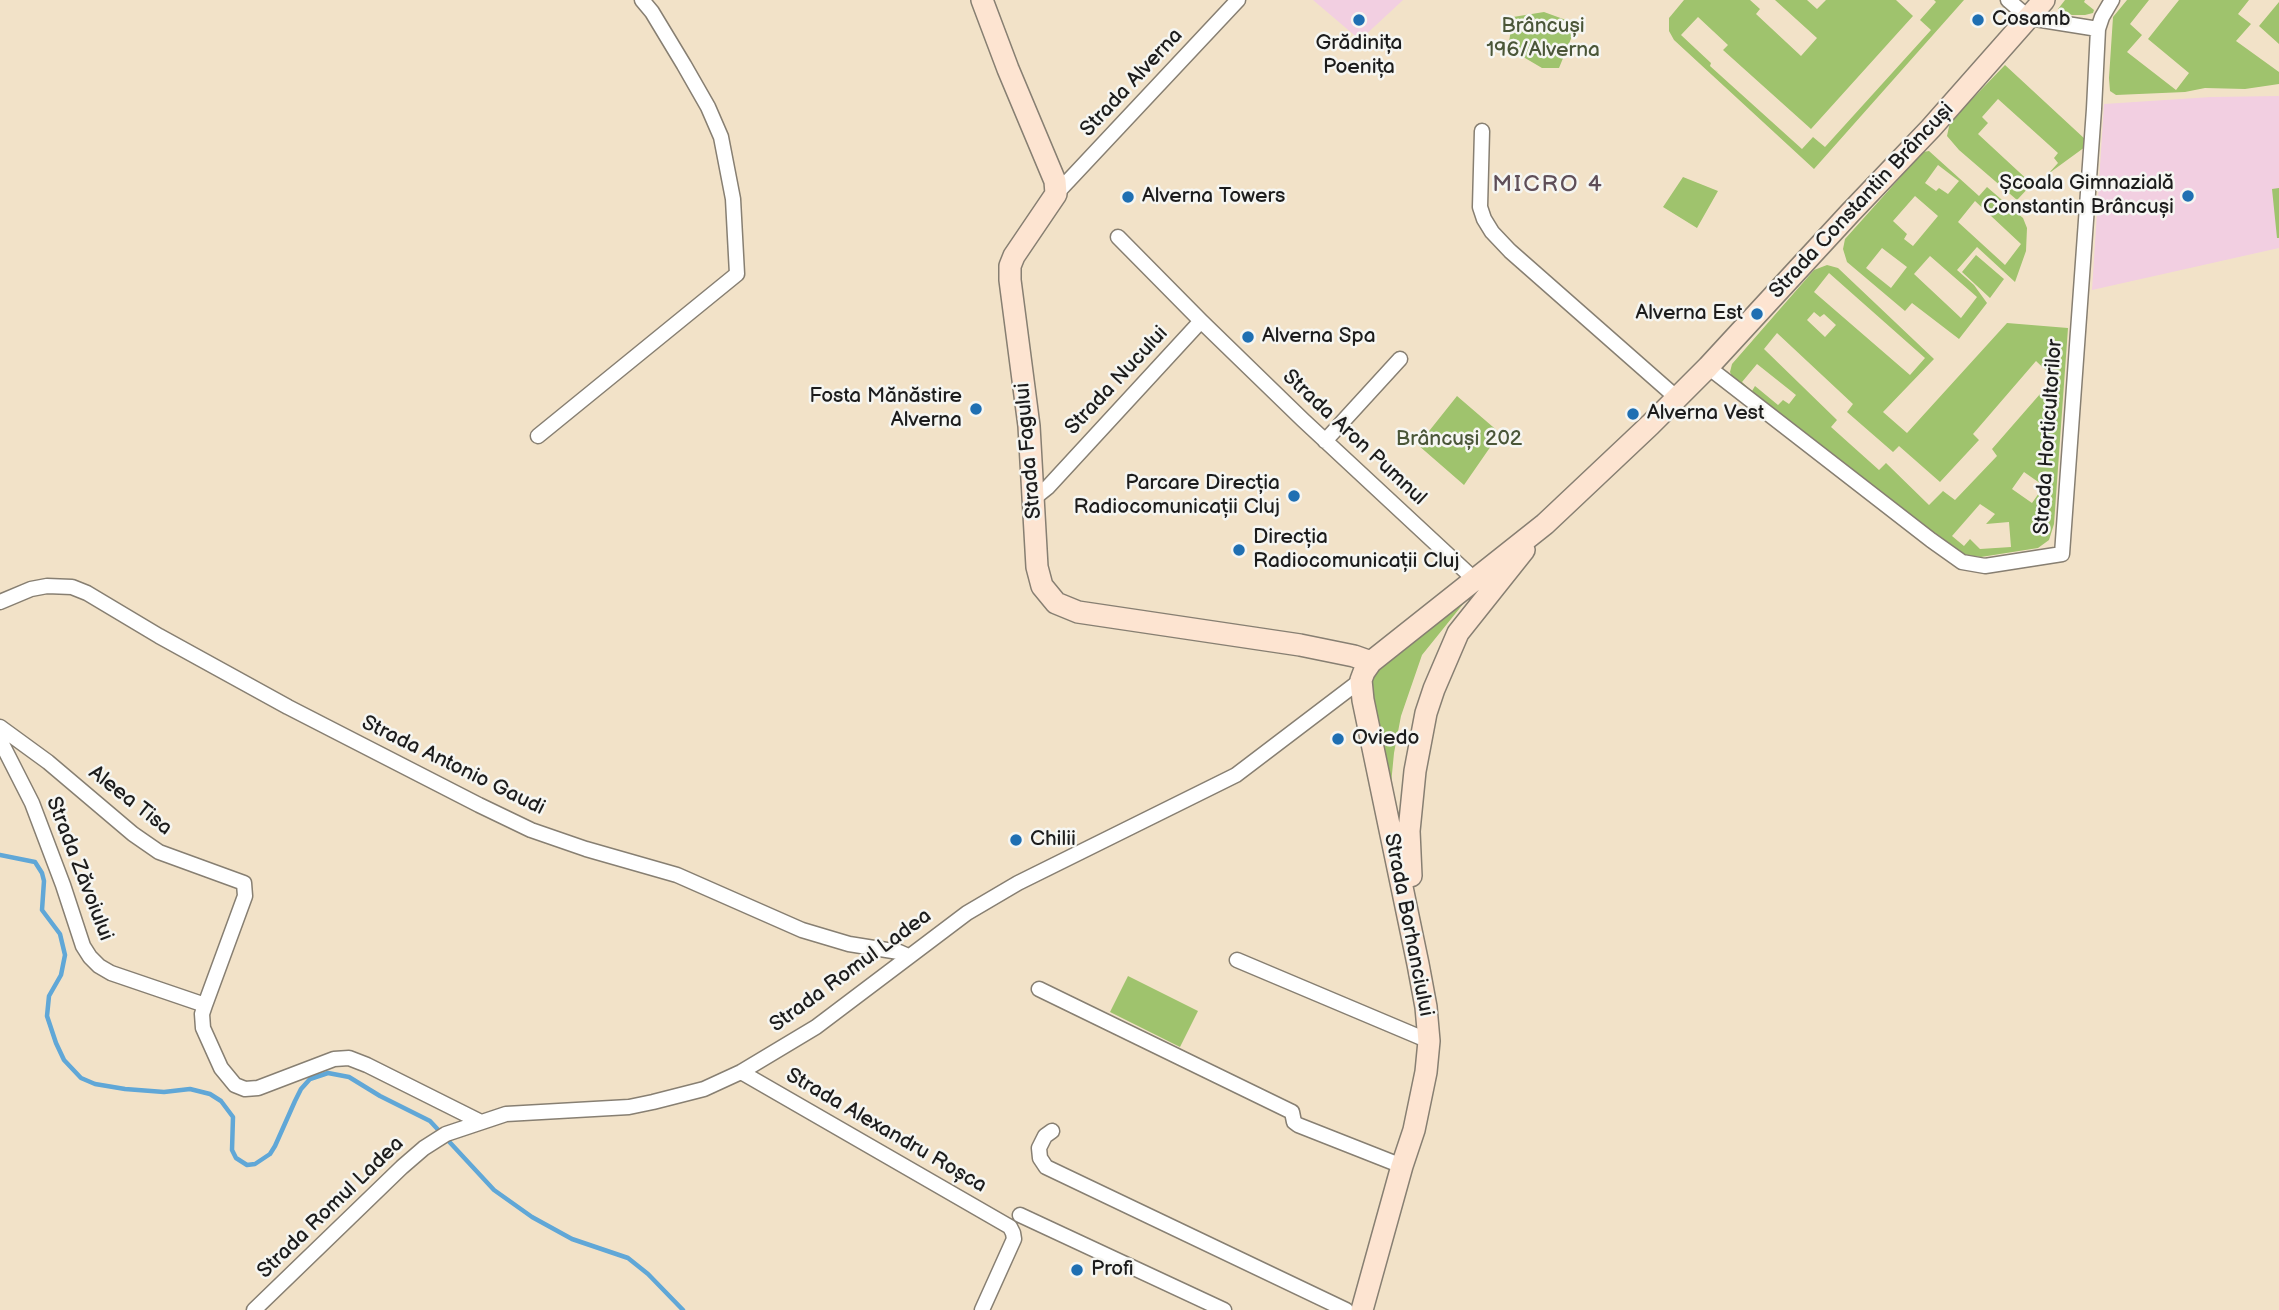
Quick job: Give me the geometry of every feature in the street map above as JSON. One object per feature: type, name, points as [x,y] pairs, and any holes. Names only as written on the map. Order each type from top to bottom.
[{"type":"main road","points":[[982,0],[1055,181],[1056,194]]},
{"type":"main road","name":"Strada Constantin Brâncuși","points":[[1366,671],[1474,579],[1545,524],[1677,398],[1931,128],[2044,0]]},
{"type":"main road","name":"Strada Fagului","points":[[1056,194],[1021,243],[1010,266],[1029,426],[1039,576],[1047,593],[1056,603],[1078,612],[1300,645],[1354,656],[1366,671]]},
{"type":"main road","points":[[1418,964],[1409,831],[1415,771],[1426,713],[1458,633],[1545,524]]},
{"type":"main road","name":"Strada Borhanciului","points":[[1362,1310],[1421,1102],[1429,1041],[1418,964],[1363,700],[1366,671]]},
{"type":"street","points":[[538,436],[737,274],[733,199],[720,137],[708,107],[652,12],[642,0]]},
{"type":"street","name":"Strada Alverna","points":[[1056,194],[1238,0]]},
{"type":"street","points":[[2008,0],[2029,18],[2098,29]]},
{"type":"street","name":"Strada Horticultorilor","points":[[1707,367],[1962,562],[1984,566],[2062,554],[2098,29],[2112,0]]},
{"type":"street","points":[[1482,131],[1480,207],[1492,232],[1510,251],[1677,398]]},
{"type":"street","name":"Strada Aron Pumnul","points":[[1118,237],[1325,441],[1474,579]]},
{"type":"street","name":"Strada Nucului","points":[[1033,499],[1048,487],[1201,321]]},
{"type":"street","points":[[1325,441],[1400,359]]},
{"type":"street","name":"Strada Antonio Gaudi","points":[[0,602],[32,589],[47,586],[72,587],[288,707],[531,830],[677,875],[802,930],[849,944],[899,952],[908,956]]},
{"type":"street","name":"Strada Romul Ladea","points":[[254,1310],[402,1167],[434,1141],[459,1129],[518,1112],[629,1107],[653,1102],[704,1089],[741,1072],[816,1027],[967,913],[1018,883],[1249,767],[1366,671]]},
{"type":"street","name":"Aleea Tisa","points":[[0,727],[48,762],[133,834],[159,852],[244,883],[245,896],[205,1005]]},
{"type":"street","name":"Strada Zăvoiului","points":[[0,740],[32,803],[83,946],[90,957],[111,973],[205,1005]]},
{"type":"street","points":[[1237,960],[1429,1041]]},
{"type":"street","points":[[1039,989],[1292,1112],[1294,1122],[1298,1125],[1402,1166]]},
{"type":"street","points":[[205,1005],[202,1023],[212,1051],[228,1078],[241,1088],[258,1088],[334,1059],[349,1058],[481,1122]]},
{"type":"street","name":"Strada Alexandru Roșca","points":[[741,1072],[1010,1227],[1014,1239],[982,1310]]},
{"type":"street","points":[[1052,1131],[1045,1136],[1039,1148],[1040,1158],[1046,1167],[1346,1310]]},
{"type":"street","points":[[1020,1215],[1224,1310]]},
{"type":"shaded area","name":"Grădinița Poenița","points":[[1313,0],[1403,0],[1360,40]]},
{"type":"shaded area","name":"Școala Gimnazială Constantin Brâncuși","points":[[2279,96],[2279,248],[2092,290],[2104,104],[2211,97]]},
{"type":"green space","points":[[1684,0],[1750,0],[1760,9],[1756,14],[1801,56],[1817,38],[1775,0],[1807,0],[1817,9],[1826,0],[1896,0],[1913,16],[1811,129],[1723,50],[1728,45],[1698,17],[1681,35],[1711,63],[1710,66],[1802,149],[1813,137],[1825,147],[1931,30],[1920,20],[1936,2],[1934,0],[1964,0],[1814,169],[1674,40],[1669,31],[1669,18]]},
{"type":"green space","points":[[2065,0],[2085,0],[2094,10],[2093,13],[2072,15],[2062,12],[2058,9]]},
{"type":"green space","points":[[2127,0],[2149,0],[2130,24],[2142,35],[2127,52],[2176,90],[2189,73],[2148,39],[2179,0],[2249,0],[2238,14],[2251,24],[2236,41],[2279,72],[2279,84],[2245,89],[2205,88],[2185,92],[2116,95],[2110,91],[2109,78],[2113,17]]},
{"type":"green space","points":[[2279,2],[2279,44],[2259,26]]},
{"type":"green space","name":"Brâncuși 196/Alverna","points":[[1544,12],[1577,24],[1559,68],[1542,68],[1508,48],[1513,17]]},
{"type":"green space","points":[[2005,65],[2086,140],[2085,147],[2048,174],[2058,163],[2054,158],[2058,153],[1998,99],[1982,117],[1988,123],[1978,134],[2032,184],[2017,200],[1959,150],[1947,136],[1950,122]]},
{"type":"green space","points":[[1929,151],[1979,196],[1987,187],[2023,218],[2027,228],[2026,251],[2015,282],[1977,247],[1957,270],[1974,285],[1987,303],[1959,339],[1912,303],[1905,311],[1847,262],[1843,249],[1845,239],[1923,152]],"holes":[[[1938,165],[1959,181],[1948,194],[1939,188],[1936,191],[1925,183]],[[1915,196],[1938,216],[1913,246],[1904,239],[1907,234],[1893,221]],[[1975,201],[2021,244],[2005,265],[1958,222]],[[1882,248],[1907,267],[1891,288],[1866,268]],[[1930,256],[1977,297],[1961,318],[1914,274]]]},
{"type":"green space","points":[[1683,177],[1718,191],[1697,228],[1663,207]]},
{"type":"green space","points":[[2279,188],[2279,238],[2277,238],[2272,189]]},
{"type":"green space","points":[[1976,255],[2004,279],[1990,298],[1962,272]]},
{"type":"green space","points":[[1827,265],[1838,268],[1934,359],[1883,412],[1907,433],[2007,323],[2068,328],[2054,524],[2049,540],[2038,548],[1981,557],[1964,555],[1936,537],[1734,381],[1730,372],[1732,364],[1814,270]],"holes":[[[1829,273],[1925,358],[1910,375],[1814,292]],[[1814,312],[1820,317],[1824,314],[1836,325],[1825,337],[1807,320]],[[1777,333],[1853,404],[1847,412],[1893,452],[1899,446],[1940,482],[1979,440],[1973,434],[2036,361],[2054,378],[1992,449],[1997,456],[1955,500],[1943,491],[1929,505],[1886,463],[1879,470],[1831,427],[1837,420],[1764,349]],[[1757,364],[1796,395],[1789,404],[1783,400],[1778,405],[1755,386],[1752,391],[1742,382]],[[2024,472],[2044,486],[2032,503],[2012,489]],[[1980,504],[1995,514],[1986,524],[2009,522],[2011,547],[1980,549],[1970,539],[1964,546],[1952,536]]]},
{"type":"green space","name":"Brâncuși 202","points":[[1457,396],[1500,433],[1464,485],[1418,445]]},
{"type":"green space","points":[[1480,583],[1422,655],[1401,716],[1389,805],[1370,704],[1372,677],[1394,655]]},
{"type":"green space","points":[[1128,976],[1198,1011],[1180,1047],[1110,1012]]},
{"type":"waterway","points":[[0,855],[35,862],[42,873],[42,910],[60,934],[65,955],[61,975],[49,996],[47,1016],[64,1060],[81,1078],[95,1084],[125,1089],[164,1092],[190,1089],[210,1094],[221,1101],[233,1117],[232,1150],[236,1158],[247,1165],[255,1164],[270,1154],[301,1089],[310,1079],[328,1073],[349,1077],[430,1121],[494,1190],[532,1217],[572,1239],[628,1258],[648,1274],[683,1310]]},
{"type":"place","name":"Grădinița Poenița","points":[[1359,20]]},
{"type":"place","name":"Cosamb","points":[[1978,20]]},
{"type":"place","name":"Școala Gimnazială Constantin Brâncuși","points":[[2188,196]]},
{"type":"place","name":"Alverna Towers","points":[[1128,197]]},
{"type":"place","name":"Alverna Est","points":[[1757,314]]},
{"type":"place","name":"Alverna Spa","points":[[1248,337]]},
{"type":"place","name":"Fosta Mănăstire Alverna","points":[[976,409]]},
{"type":"place","name":"Alverna Vest","points":[[1633,414]]},
{"type":"place","name":"Parcare Direcția Radiocomunicații Cluj","points":[[1294,496]]},
{"type":"place","name":"Direcția Radiocomunicații Cluj","points":[[1239,550]]},
{"type":"place","name":"Oviedo","points":[[1338,739]]},
{"type":"place","name":"Chilii","points":[[1016,840]]},
{"type":"place","name":"Profi","points":[[1077,1270]]},
{"type":"district","name":"MICRO 4","points":[[1548,185]]}]
